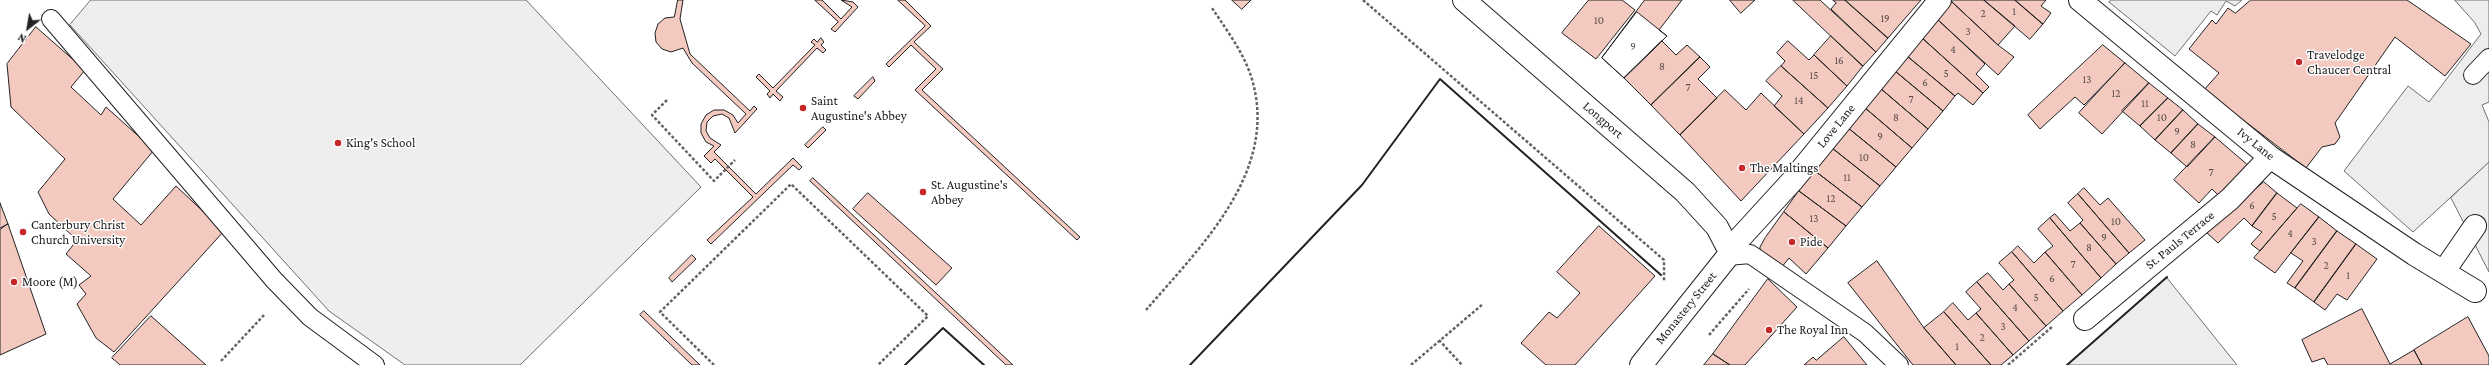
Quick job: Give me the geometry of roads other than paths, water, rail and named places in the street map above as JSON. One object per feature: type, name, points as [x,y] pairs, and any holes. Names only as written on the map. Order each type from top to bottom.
[{"type":"street","name":"Longport","points":[[1464,0],[1685,192],[1717,227],[1728,253]]},
{"type":"street","name":"Love Lane","points":[[1728,253],[1793,180],[1940,0]]},
{"type":"street","name":"Ivy Lane","points":[[2080,0],[2270,157],[2414,254],[2475,291]]},
{"type":"street","name":"St. Pauls Terrace","points":[[2086,319],[2230,199],[2270,157]]},
{"type":"street","points":[[2444,271],[2475,226]]},
{"type":"street","name":"Monastery Street","points":[[1641,365],[1728,253]]},
{"type":"lane","points":[[51,19],[286,291],[310,316],[375,365]]},
{"type":"lane","points":[[2473,76],[2489,58]]},
{"type":"lane","points":[[1728,253],[1750,254],[1865,333],[1899,365]]},
{"type":"place","name":"Travelodge Chaucer Central","points":[[2299,62]]},
{"type":"place","name":"Saint Augustine's Abbey","points":[[803,108]]},
{"type":"place","name":"King's School","points":[[338,143]]},
{"type":"place","name":"The Maltings","points":[[1742,168]]},
{"type":"place","name":"St. Augustine's Abbey","points":[[923,192]]},
{"type":"place","name":"Canterbury Christ Church University","points":[[23,232]]},
{"type":"place","name":"Pide","points":[[1792,242]]},
{"type":"place","name":"Moore (M)","points":[[14,282]]},
{"type":"place","name":"The Royal Inn","points":[[1769,330]]}]
